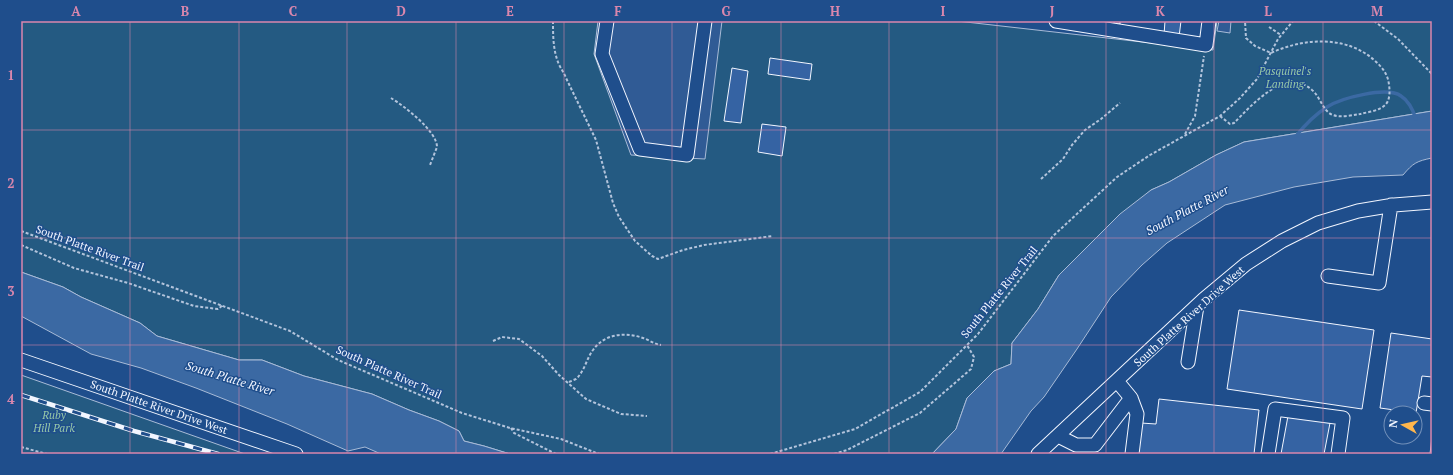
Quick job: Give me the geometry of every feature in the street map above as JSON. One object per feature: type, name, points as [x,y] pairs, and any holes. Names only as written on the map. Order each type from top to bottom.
[{"type":"street","points":[[607,21],[602,54],[640,150],[688,155],[705,21]]},
{"type":"street","points":[[1056,21],[1206,45],[1209,21]]},
{"type":"street","name":"South Platte River Drive West","points":[[1039,454],[1197,306],[1246,264],[1282,241],[1318,223],[1358,211],[1391,205],[1432,202]]},
{"type":"street","points":[[1328,276],[1379,283],[1391,205]]},
{"type":"street","points":[[1188,362],[1197,306]]},
{"type":"street","name":"South Platte River Drive West","points":[[21,360],[296,454]]},
{"type":"street","points":[[1117,381],[1131,398],[1137,414],[1132,454]]},
{"type":"street","points":[[1058,436],[1076,445],[1095,445],[1131,398]]},
{"type":"street","points":[[1268,454],[1275,409],[1343,418],[1338,454]]},
{"type":"path","points":[[553,21],[554,47],[558,61],[596,140],[613,204],[619,217],[635,241],[652,256],[658,258],[704,245],[773,236]]},
{"type":"path","points":[[1220,116],[1230,124],[1234,123],[1262,96],[1274,88],[1293,83],[1305,85],[1312,90],[1327,112],[1333,116],[1345,116],[1377,110],[1385,106],[1388,102],[1390,88],[1383,68],[1369,56],[1356,48],[1337,41],[1298,44],[1281,48],[1271,53],[1255,46],[1246,38],[1245,21]]},
{"type":"path","name":"South Platte River Trail","points":[[770,454],[855,429],[920,392],[978,334],[1054,236],[1117,177],[1150,155],[1220,116],[1240,98],[1257,79],[1281,35],[1293,21]]},
{"type":"path","points":[[1374,21],[1398,39],[1432,74]]},
{"type":"path","points":[[1269,27],[1281,35]]},
{"type":"path","points":[[1184,135],[1195,116],[1206,45]]},
{"type":"path","points":[[391,98],[432,134],[437,144],[430,165]]},
{"type":"path","points":[[1041,179],[1063,159],[1080,135],[1120,103]]},
{"type":"path","name":"South Platte River Trail","points":[[21,231],[290,330],[338,360],[462,413],[510,428],[561,439],[599,454]]},
{"type":"path","points":[[21,245],[74,268],[128,283],[194,306],[218,309],[223,305]]},
{"type":"path","points":[[568,382],[571,382],[578,377],[592,350],[603,339],[619,335],[632,336],[661,345]]},
{"type":"path","points":[[493,341],[502,338],[519,339],[542,356],[586,399],[621,414],[647,416]]},
{"type":"path","points":[[834,454],[847,450],[920,413],[971,369],[974,357],[967,345]]},
{"type":"path","points":[[510,428],[514,433],[556,454]]},
{"type":"path","points":[[21,447],[46,454]]},
{"type":"green space","name":"Pasquinel's Landing","points":[[21,21],[957,21],[1213,50],[1217,21],[1432,21],[1432,111],[1244,142],[1216,155],[1169,182],[1151,190],[1059,275],[1038,309],[1012,343],[1011,364],[994,371],[967,398],[956,429],[932,454],[510,454],[464,441],[459,431],[439,421],[372,394],[304,376],[262,360],[239,360],[157,336],[140,323],[81,297],[63,287],[21,272]]},
{"type":"green space","name":"Ruby Hill Park","points":[[21,375],[245,454],[21,454]]},
{"type":"shaded area","points":[[598,21],[722,21],[705,159],[631,155],[594,54]]},
{"type":"shaded area","points":[[1219,21],[1231,21],[1230,33],[1217,31]]},
{"type":"water","name":"South Platte River","points":[[1432,111],[1432,158],[1416,163],[1403,175],[1353,177],[1294,187],[1225,205],[1167,243],[1142,265],[1111,297],[1044,397],[1031,411],[1001,454],[932,454],[956,429],[967,398],[994,371],[1011,364],[1012,343],[1038,309],[1059,275],[1120,214],[1151,190],[1169,182],[1216,155],[1244,142]]},
{"type":"water","name":"South Platte River","points":[[21,272],[63,287],[81,297],[140,323],[157,336],[239,360],[262,360],[304,376],[372,394],[439,421],[459,431],[464,441],[510,454],[381,454],[365,447],[348,451],[287,424],[196,388],[141,368],[91,354],[21,316]]},
{"type":"building","points":[[1114,21],[1120,21],[1120,24],[1114,24]]},
{"type":"building","points":[[1165,21],[1181,21],[1179,37],[1164,35]]},
{"type":"building","points":[[770,58],[812,64],[810,80],[768,74]]},
{"type":"building","points":[[732,68],[748,71],[741,123],[724,121]]},
{"type":"building","points":[[762,124],[786,127],[782,156],[758,152]]},
{"type":"building","points":[[1239,310],[1374,330],[1362,409],[1227,389]]},
{"type":"building","points":[[1391,333],[1432,339],[1432,377],[1422,376],[1417,405],[1383,405],[1383,408],[1380,408]]},
{"type":"building","points":[[1159,399],[1259,410],[1254,454],[1137,454],[1141,423],[1156,424]]},
{"type":"building","points":[[1288,416],[1330,423],[1324,454],[1281,454]]},
{"type":"building","points":[[1432,437],[1432,454],[1430,454]]},
{"type":"waterway","points":[[1296,136],[1310,120],[1327,107],[1342,100],[1364,94],[1386,92],[1401,96],[1406,100],[1414,112],[1416,119]]},
{"type":"railway","points":[[21,395],[134,431],[218,454]]}]
